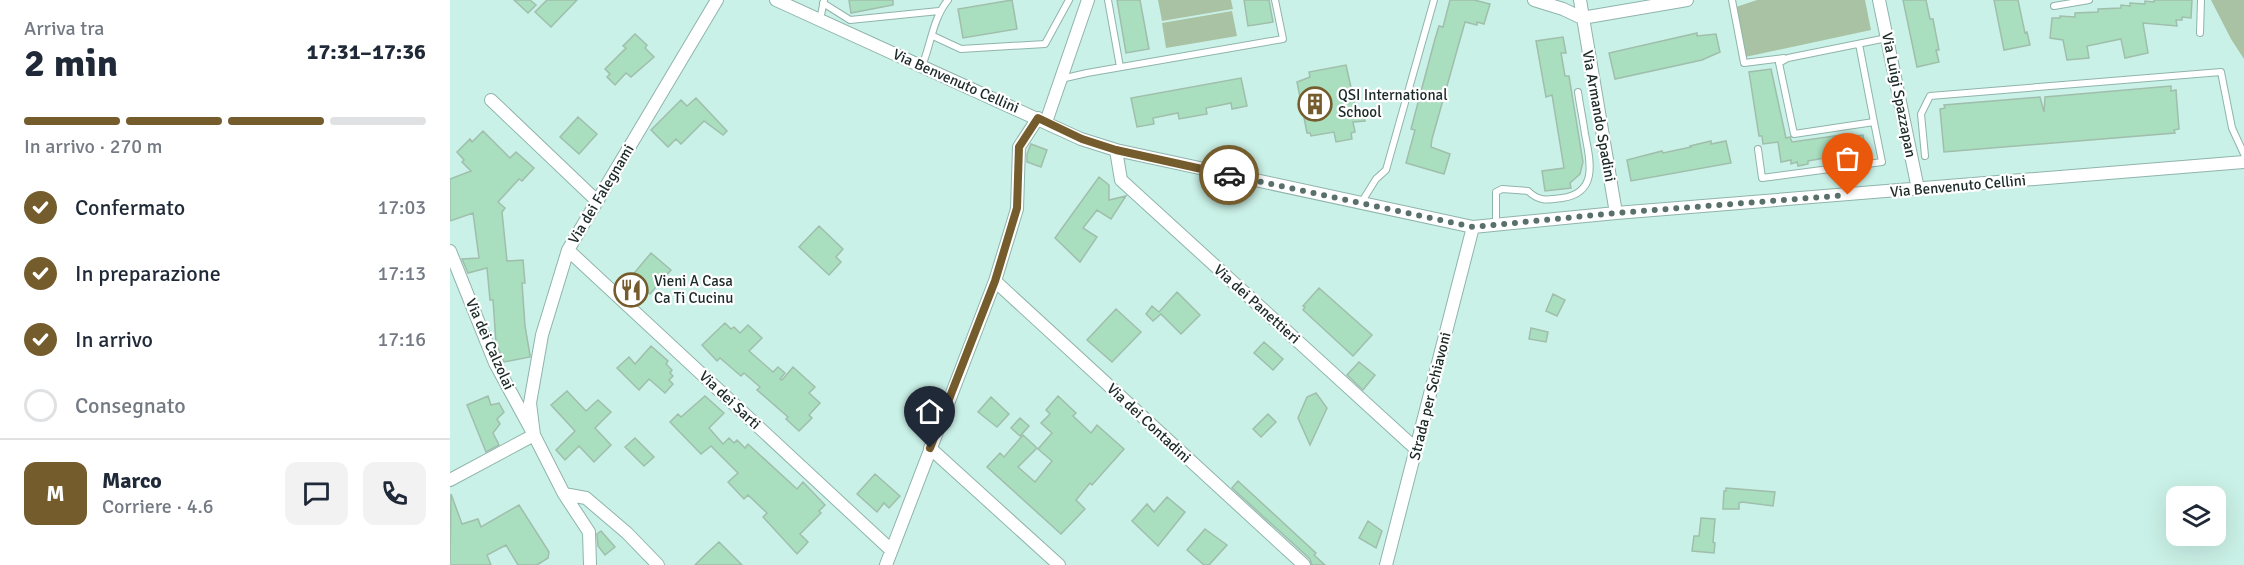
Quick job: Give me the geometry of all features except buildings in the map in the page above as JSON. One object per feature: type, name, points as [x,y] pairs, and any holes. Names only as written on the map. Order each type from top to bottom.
[{"type":"street","name":"Via dei Falegnami","points":[[590,565],[589,532],[564,494],[534,435],[530,403],[542,335],[568,250],[717,0]]},
{"type":"street","name":"Via Benvenuto Cellini","points":[[776,0],[1082,139],[1116,150],[1473,227],[1616,213],[2244,162]]},
{"type":"street","points":[[889,557],[995,281],[1017,208],[1019,147],[1042,120],[1061,80],[1088,0]]},
{"type":"street","points":[[1534,0],[1582,18],[1687,0]]},
{"type":"street","name":"Via Armando Spadini","points":[[1580,0],[1616,213]]},
{"type":"street","name":"Via Luigi Spazzapan","points":[[1879,0],[1918,189]]},
{"type":"street","points":[[491,100],[597,201]]},
{"type":"street","name":"Via dei Panettieri","points":[[1116,150],[1121,180],[1416,449]]},
{"type":"street","name":"Strada per Schiavoni","points":[[1386,565],[1473,227]]},
{"type":"street","name":"Via dei Sarti","points":[[568,250],[900,565]]},
{"type":"street","name":"Via dei Calzolai","points":[[450,251],[495,363],[534,435]]},
{"type":"street","name":"Via dei Contadini","points":[[995,281],[1304,565]]},
{"type":"street","points":[[450,480],[534,435]]},
{"type":"street","points":[[930,448],[1059,565]]},
{"type":"street","points":[[564,494],[586,498],[627,533],[658,565]]},
{"type":"lane","points":[[922,66],[939,11],[948,0]]},
{"type":"lane","points":[[933,36],[961,48],[1045,44],[1069,0]]},
{"type":"lane","points":[[1108,0],[1120,67]]},
{"type":"lane","points":[[1061,80],[1120,67],[1283,39],[1275,0]]},
{"type":"lane","points":[[1360,204],[1376,179],[1386,170],[1434,0]]},
{"type":"lane","points":[[1732,0],[1744,63],[1788,58],[1888,38]]},
{"type":"lane","points":[[2054,6],[2089,0]]},
{"type":"lane","points":[[2200,33],[2201,0]]},
{"type":"lane","points":[[820,20],[824,2],[850,20],[939,11]]},
{"type":"lane","points":[[1758,150],[1762,178],[1882,162],[1859,44]]},
{"type":"lane","points":[[1788,58],[1779,63],[1794,134],[1874,122]]},
{"type":"lane","points":[[1925,156],[1921,114],[1930,96],[2221,72],[2232,128],[2244,154]]},
{"type":"lane","points":[[1496,225],[1496,192],[1502,189],[1528,191],[1534,197],[1542,200],[1573,196],[1584,188],[1591,169],[1578,92]]},
{"type":"green space","points":[[1158,0],[1231,0],[1233,9],[1162,21]]},
{"type":"green space","points":[[1757,0],[1865,0],[1871,30],[1745,57],[1736,7]]},
{"type":"green space","points":[[2211,0],[2244,0],[2244,59],[2231,39]]},
{"type":"green space","points":[[1232,11],[1237,36],[1166,48],[1162,23]]},
{"type":"way so far","points":[[1229,175],[1473,227],[1848,195]]},
{"type":"place","name":"QSI International School","points":[[1315,104]]},
{"type":"place","name":"Vieni A Casa Ca Ti Cucinu","points":[[631,290]]},
{"type":"route","points":[[930,448],[995,281],[1017,208],[1019,147],[1038,118],[1082,139],[1116,150],[1229,175]]}]
